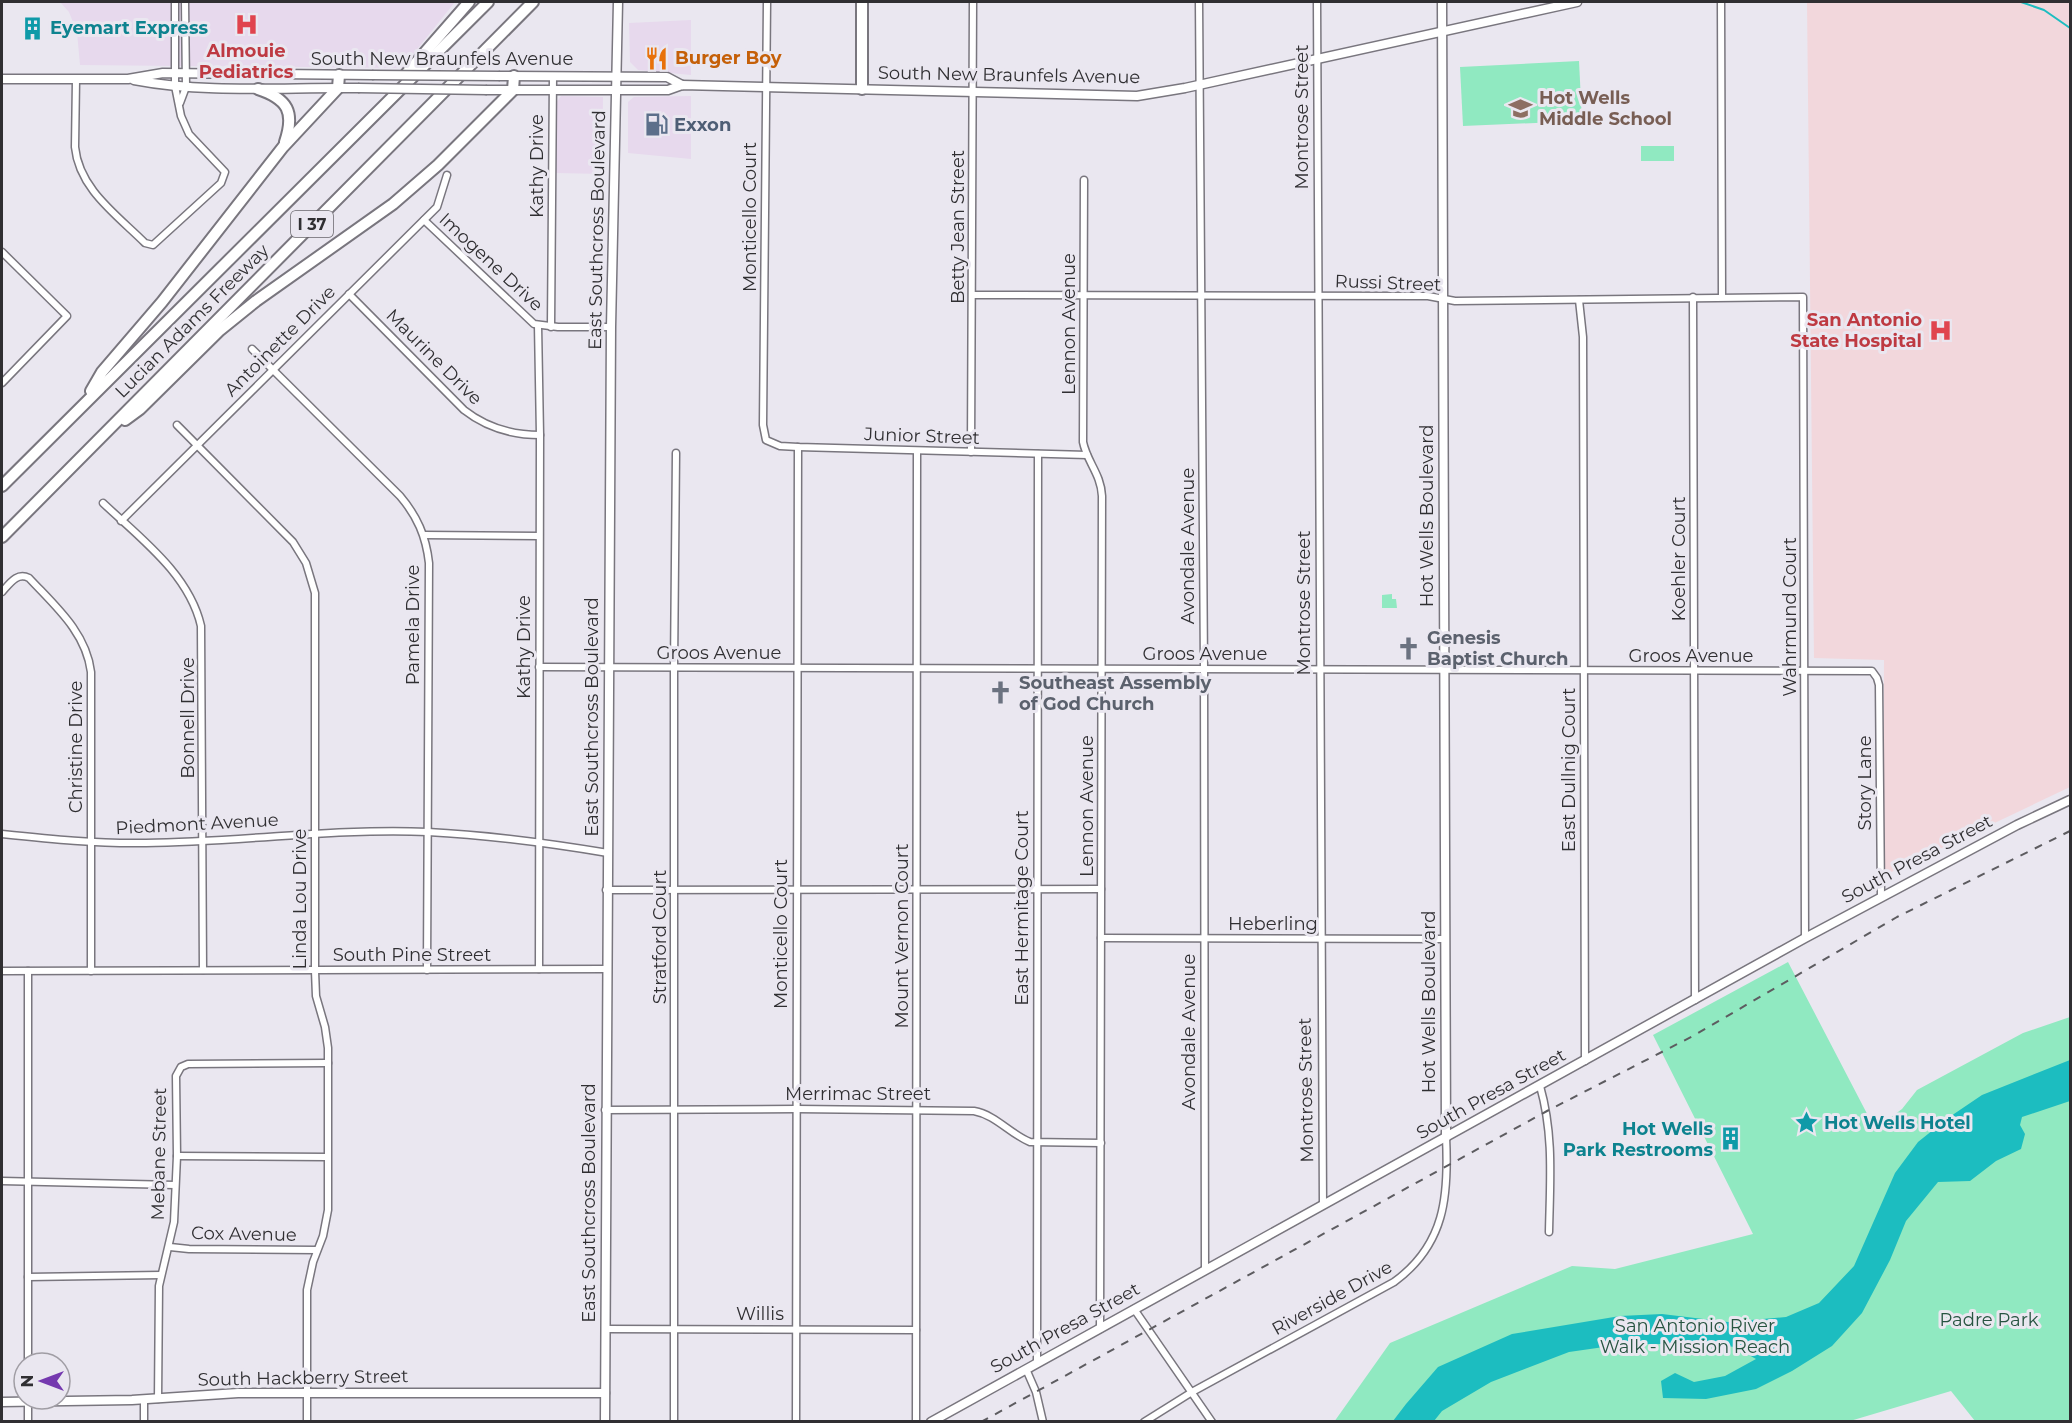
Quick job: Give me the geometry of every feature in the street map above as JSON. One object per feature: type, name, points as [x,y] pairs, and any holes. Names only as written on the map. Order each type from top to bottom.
[{"type":"highway","points":[[351,138],[469,2]]},
{"type":"highway","name":"Lucian Adams Freeway","points":[[2,486],[488,2]]},
{"type":"highway","name":"Lucian Adams Freeway","points":[[2,537],[533,2]]},
{"type":"highway","points":[[862,2],[862,89]]},
{"type":"highway","points":[[79,408],[102,372],[162,303],[283,147],[338,88],[339,75]]},
{"type":"highway","points":[[91,446],[140,409],[220,330],[247,308],[393,204],[438,165],[513,90],[514,76]]},
{"type":"highway","points":[[258,89],[274,94],[283,100],[290,116],[290,126],[283,147]]},
{"type":"main road","name":"East Southcross Boulevard","points":[[604,1422],[611,327],[617,2]]},
{"type":"main road","name":"Hot Wells Boulevard","points":[[1442,2],[1446,1137]]},
{"type":"main road","name":"South New Braunfels Avenue","points":[[128,79],[186,87],[258,89],[668,90],[682,85],[1137,96],[1200,85],[1577,2]]},
{"type":"main road","name":"South New Braunfels Avenue","points":[[2,79],[128,79],[163,73],[616,76],[667,77],[682,85]]},
{"type":"main road","name":"South Presa Street","points":[[931,1422],[1881,896],[2070,800]]},
{"type":"main road","name":"South Hackberry Street","points":[[72,1400],[158,1399],[238,1393],[306,1392],[605,1393]]},
{"type":"street","points":[[76,80],[76,157],[82,175],[94,192],[150,246],[221,183],[225,172],[189,134],[181,116],[176,86],[176,2]]},
{"type":"street","points":[[180,104],[186,87],[185,2]]},
{"type":"street","name":"Monticello Court","points":[[764,433],[766,2]]},
{"type":"street","name":"Betty Jean Street","points":[[971,452],[973,2]]},
{"type":"street","name":"Avondale Avenue","points":[[1199,2],[1204,669],[1205,1270]]},
{"type":"street","name":"Montrose Street","points":[[1317,2],[1323,1205]]},
{"type":"street","points":[[1721,2],[1722,296]]},
{"type":"street","name":"Kathy Drive","points":[[551,327],[553,77]]},
{"type":"street","name":"Antoinette Drive","points":[[122,521],[424,220],[436,207],[447,176]]},
{"type":"street","name":"Lennon Avenue","points":[[1084,180],[1083,442],[1102,488],[1100,1329]]},
{"type":"street","name":"Imogene Drive","points":[[424,220],[529,321],[538,326],[551,327],[611,327]]},
{"type":"street","points":[[2,252],[67,316],[2,383]]},
{"type":"street","name":"Maurine Drive","points":[[349,294],[477,421],[514,434],[540,435]]},
{"type":"street","name":"Russi Street","points":[[973,295],[1428,296],[1455,301],[1722,296],[1803,297]]},
{"type":"street","name":"Koehler Court","points":[[1693,297],[1695,1000]]},
{"type":"street","name":"Wahrmund Court","points":[[1803,297],[1805,938]]},
{"type":"street","name":"East Dullnig Court","points":[[1579,300],[1583,337],[1585,1061]]},
{"type":"street","name":"Kathy Drive","points":[[538,326],[540,435],[539,969]]},
{"type":"street","name":"Pamela Drive","points":[[252,349],[400,496],[414,514],[424,536],[429,563],[427,970]]},
{"type":"street","name":"Linda Lou Drive","points":[[177,425],[289,537],[306,563],[313,583],[316,603],[315,971],[316,996],[327,1036],[328,1210],[323,1236],[309,1277],[306,1301],[307,1422]]},
{"type":"street","name":"Junior Street","points":[[764,433],[766,440],[771,444],[798,447],[1087,455]]},
{"type":"street","name":"Monticello Court","points":[[796,1422],[798,447]]},
{"type":"street","name":"Mount Vernon Court","points":[[916,1422],[917,451]]},
{"type":"street","name":"Stratford Court","points":[[674,1422],[676,453]]},
{"type":"street","name":"East Hermitage Court","points":[[1037,1363],[1038,454]]},
{"type":"street","name":"Bonnell Drive","points":[[103,503],[166,564],[190,593],[199,615],[203,646],[202,970]]},
{"type":"street","points":[[424,536],[539,536]]},
{"type":"street","name":"Christine Drive","points":[[2,592],[18,576],[29,578],[70,622],[88,658],[91,672],[91,971]]},
{"type":"street","name":"Groos Avenue","points":[[539,667],[1872,671]]},
{"type":"street","name":"Story Lane","points":[[1872,671],[1879,685],[1881,896]]},
{"type":"street","name":"Piedmont Avenue","points":[[2,834],[91,842],[146,843],[314,833],[428,832],[539,841],[608,853]]},
{"type":"street","points":[[606,890],[1101,889]]},
{"type":"street","name":"Heberling","points":[[1101,938],[1445,939]]},
{"type":"street","name":"South Pine Street","points":[[2,971],[606,969]]},
{"type":"street","points":[[28,971],[28,1351]]},
{"type":"street","name":"Mebane Street","points":[[161,1275],[170,1247],[174,1222],[177,1156],[176,1076],[181,1067],[188,1064],[328,1063]]},
{"type":"street","points":[[1540,1086],[1547,1111],[1550,1135],[1549,1232]]},
{"type":"street","name":"Merrimac Street","points":[[606,1110],[916,1109],[983,1112],[1022,1139],[1037,1142],[1101,1143]]},
{"type":"street","name":"Riverside Drive","points":[[1144,1422],[1192,1392],[1394,1282],[1414,1266],[1431,1243],[1443,1206],[1447,1182],[1446,1137]]},
{"type":"street","points":[[177,1156],[327,1157]]},
{"type":"street","points":[[2,1181],[175,1185]]},
{"type":"street","name":"Cox Avenue","points":[[170,1247],[317,1250]]},
{"type":"street","points":[[28,1277],[161,1275],[158,1399]]},
{"type":"street","points":[[1134,1309],[1212,1422]]},
{"type":"street","name":"Willis","points":[[605,1329],[916,1330]]},
{"type":"street","points":[[1026,1369],[1038,1398],[1043,1422]]},
{"type":"street","points":[[144,1399],[144,1422]]},
{"type":"shaded area","points":[[60,2],[455,2],[402,68],[80,65],[77,32],[69,12]]},
{"type":"shaded area","name":"San Antonio State Hospital","points":[[1807,2],[2070,2],[2070,787],[1883,876],[1884,660],[1814,658]]},
{"type":"shaded area","points":[[691,20],[691,75],[638,70],[630,62],[629,23]]},
{"type":"shaded area","points":[[561,96],[603,97],[602,174],[556,173],[556,103]]},
{"type":"shaded area","points":[[691,96],[691,159],[628,153],[628,102],[634,97]]},
{"type":"green space","points":[[1579,61],[1582,121],[1463,126],[1460,67]]},
{"type":"green space","points":[[1641,146],[1674,146],[1674,161],[1641,161]]},
{"type":"green space","points":[[1392,594],[1392,599],[1396,599],[1397,608],[1382,608],[1382,595]]},
{"type":"green space","points":[[1788,962],[1875,1129],[1902,1109],[1917,1090],[2023,1033],[2070,1017],[2070,1421],[1975,1421],[1951,1391],[1850,1421],[1334,1422],[1390,1343],[1572,1266],[1615,1269],[1753,1234],[1653,1035]]},
{"type":"water","points":[[2070,1060],[2070,1101],[2022,1117],[2020,1125],[2025,1134],[2021,1149],[1996,1161],[1970,1181],[1938,1182],[1906,1221],[1890,1260],[1862,1313],[1832,1346],[1792,1371],[1756,1389],[1706,1399],[1663,1398],[1661,1381],[1675,1373],[1694,1382],[1725,1376],[1756,1359],[1735,1347],[1708,1344],[1625,1344],[1569,1352],[1491,1382],[1442,1411],[1434,1421],[1393,1421],[1438,1367],[1512,1334],[1620,1316],[1662,1314],[1728,1322],[1786,1317],[1819,1303],[1854,1266],[1895,1173],[1918,1142],[1982,1095]]},
{"type":"waterway","points":[[2021,2],[2044,10],[2070,28]]},
{"type":"railway","points":[[981,1422],[1547,1111],[1693,1036],[1897,917],[2070,831]]},
{"type":"place","name":"Almouie Pediatrics","points":[[246,25]]},
{"type":"place","name":"Eyemart Express","points":[[32,28]]},
{"type":"place","name":"Burger Boy","points":[[657,58]]},
{"type":"place","name":"Hot Wells Middle School","points":[[1521,108]]},
{"type":"place","name":"Exxon","points":[[656,125]]},
{"type":"place","name":"San Antonio State Hospital","points":[[1940,330]]},
{"type":"place","name":"Genesis Baptist Church","points":[[1409,648]]},
{"type":"place","name":"Southeast Assembly of God Church","points":[[1001,693]]},
{"type":"place","name":"Hot Wells Hotel","points":[[1806,1123]]},
{"type":"place","name":"Hot Wells Park Restrooms","points":[[1731,1139]]},
{"type":"park label","name":"Padre Park","points":[[1989,1320]]},
{"type":"park label","name":"San Antonio River Walk - Mission Reach","points":[[1695,1336]]}]
